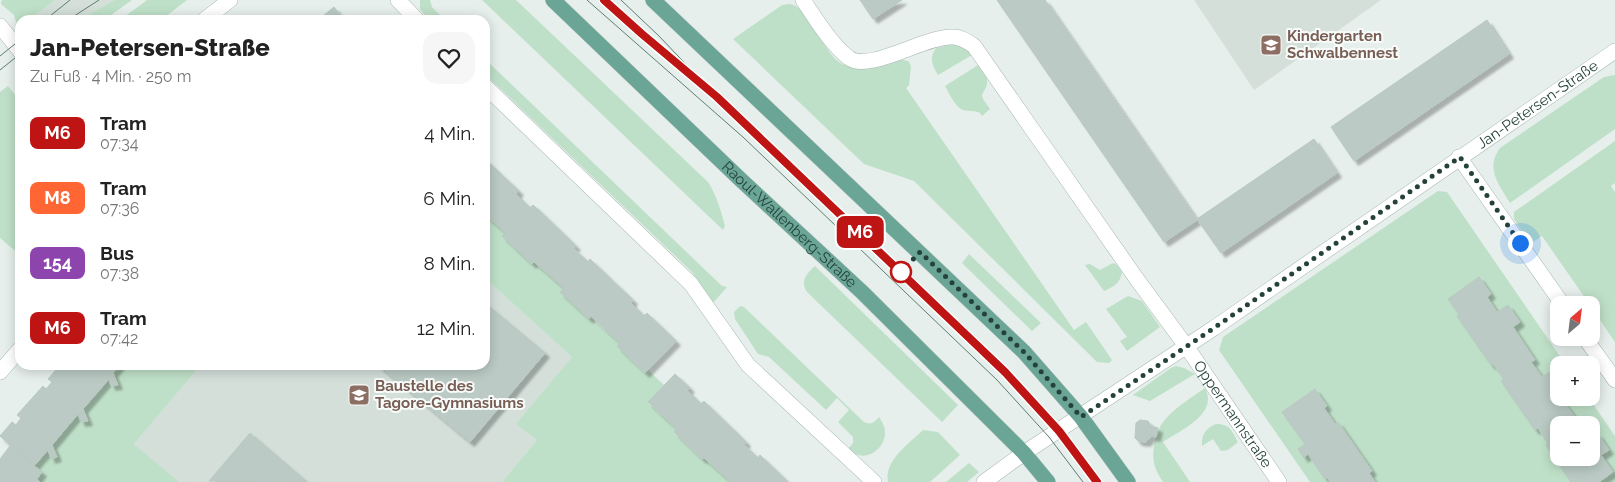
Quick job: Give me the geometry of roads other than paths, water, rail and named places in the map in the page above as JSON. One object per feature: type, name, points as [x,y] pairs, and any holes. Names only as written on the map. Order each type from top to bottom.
[{"type":"main road","name":"Raoul-Wallenberg-Straße","points":[[553,0],[734,174],[855,286],[1024,453],[1048,482]]},
{"type":"main road","points":[[653,0],[1024,352],[1081,417],[1128,482]]},
{"type":"street","points":[[210,15],[230,0]]},
{"type":"street","points":[[398,0],[412,15]]},
{"type":"street","points":[[803,0],[834,44],[850,59],[871,61],[937,39],[952,36],[963,39],[974,46],[1136,278],[1186,346]]},
{"type":"street","points":[[0,26],[15,45]]},
{"type":"street","name":"Jan-Petersen-Straße","points":[[1081,417],[1615,51]]},
{"type":"street","points":[[490,91],[691,284],[748,365],[874,482]]},
{"type":"street","name":"Jan-Petersen-Straße","points":[[1460,157],[1557,296]]},
{"type":"street","name":"Oppermannstraße","points":[[1186,346],[1279,482]]},
{"type":"street","points":[[1592,346],[1615,380]]},
{"type":"street","points":[[0,372],[15,355]]},
{"type":"street","points":[[984,482],[1024,453],[1081,417]]},
{"type":"tram line","points":[[51,15],[70,0]]},
{"type":"tram line","points":[[76,15],[99,0]]},
{"type":"tram line","points":[[587,0],[744,138],[997,380],[1049,437],[1083,482]]},
{"type":"tram line","points":[[604,0],[679,66]]},
{"type":"tram line","name":"M6","points":[[604,0],[717,97],[1005,372],[1059,431],[1097,482]]},
{"type":"tram line","points":[[621,0],[659,36],[717,97],[1005,372],[1059,431],[1097,482]]},
{"type":"tram line","points":[[0,56],[15,44]]},
{"type":"tram line","points":[[0,70],[15,58]]},
{"type":"place","name":"Kindergarten Schwalbennest","points":[[1271,45]]},
{"type":"place","name":"Baustelle des Tagore-Gymnasiums","points":[[359,395]]}]
